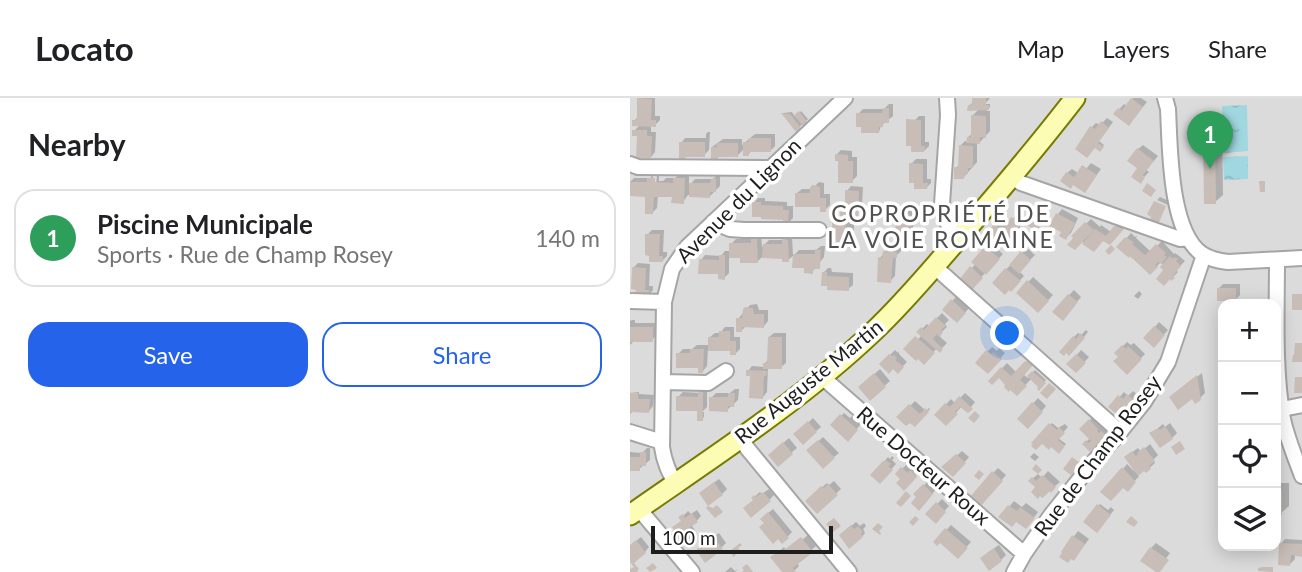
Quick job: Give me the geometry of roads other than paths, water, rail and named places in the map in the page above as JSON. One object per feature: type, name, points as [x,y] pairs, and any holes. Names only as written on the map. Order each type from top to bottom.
[{"type":"main road","name":"Rue Auguste Martin","points":[[635,512],[742,439],[824,376],[900,306],[1012,177],[1075,98]]},
{"type":"street","name":"Avenue du Lignon","points":[[676,485],[667,470],[663,442],[664,302],[672,269],[687,247],[845,98]]},
{"type":"street","points":[[947,98],[948,127],[942,204],[947,224],[959,239]]},
{"type":"street","points":[[1165,98],[1175,197],[1188,238],[1196,249],[1216,260],[1228,262],[1302,258]]},
{"type":"street","points":[[630,164],[638,167],[769,168]]},
{"type":"street","points":[[1012,177],[1021,183],[1180,239],[1188,238]]},
{"type":"street","points":[[713,222],[730,229],[819,230]]},
{"type":"street","name":"Rue de Champ Rosey","points":[[1014,572],[1051,515],[1144,402],[1168,362],[1204,255]]},
{"type":"street","points":[[1277,260],[1279,385],[1291,446],[1302,476]]},
{"type":"street","points":[[935,267],[1120,432]]},
{"type":"street","points":[[630,302],[664,302]]},
{"type":"street","points":[[663,382],[708,383],[726,371]]},
{"type":"street","name":"Rue Docteur Roux","points":[[824,376],[1024,554]]},
{"type":"street","points":[[1282,409],[1302,405]]},
{"type":"street","points":[[630,432],[663,442]]},
{"type":"street","points":[[742,439],[849,572]]},
{"type":"street","points":[[635,512],[692,572]]},
{"type":"water","points":[[1247,105],[1248,151],[1224,153],[1222,106]]},
{"type":"water","points":[[1248,156],[1248,179],[1224,180],[1223,157]]},
{"type":"place","name":"Piscine Municipale","points":[[1210,169]]},
{"type":"district","name":"COPROPRIÉTÉ DE LA VOIE ROMAINE","points":[[941,227]]}]
